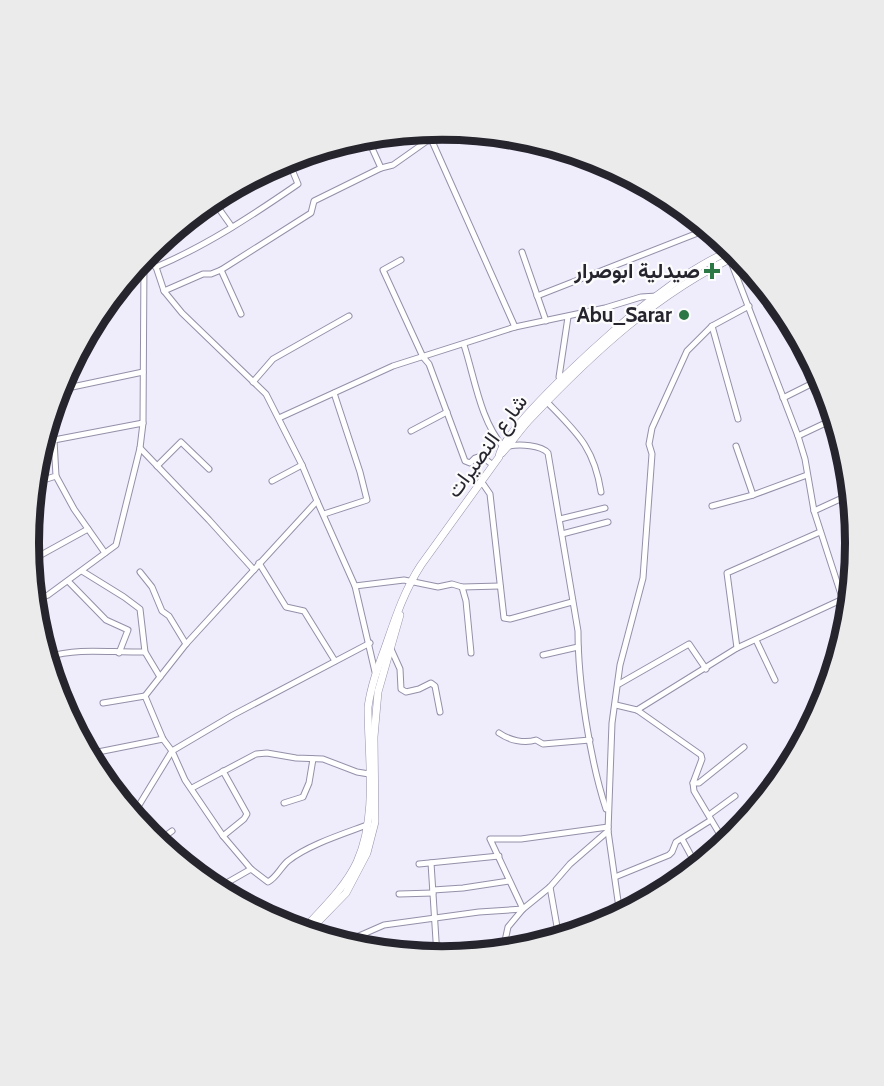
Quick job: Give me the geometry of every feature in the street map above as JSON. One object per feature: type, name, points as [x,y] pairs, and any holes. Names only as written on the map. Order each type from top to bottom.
[{"type":"main road","points":[[506,447],[563,382],[633,321],[661,297],[711,268],[725,257]]},
{"type":"main road","name":"شارع النصيرات","points":[[308,923],[347,878],[357,861],[367,825],[370,792],[368,707],[376,673],[410,582],[527,414],[563,382]]},
{"type":"main road","name":"شارع النصيرات","points":[[315,926],[346,892],[367,853],[375,822],[374,737],[377,702],[404,597]]},
{"type":"street","points":[[164,291],[203,274],[212,274],[221,270],[311,213],[314,201],[381,168],[393,165],[427,141],[432,141],[515,327]]},
{"type":"street","points":[[371,146],[381,168]]},
{"type":"street","points":[[156,267],[189,254],[298,184],[292,169]]},
{"type":"street","points":[[218,208],[232,227]]},
{"type":"street","points":[[537,296],[699,233]]},
{"type":"street","points":[[522,252],[546,321]]},
{"type":"street","points":[[401,260],[382,270],[423,357],[429,363],[465,461],[470,463],[481,456],[493,465]]},
{"type":"street","points":[[151,264],[156,267],[164,291],[182,313],[266,393],[302,465],[355,586],[376,673]]},
{"type":"street","points":[[735,266],[798,436],[805,459],[814,511],[842,596]]},
{"type":"street","points":[[221,270],[241,314]]},
{"type":"street","points":[[42,597],[116,545],[140,448],[143,423],[143,273]]},
{"type":"street","points":[[279,418],[393,366],[515,327],[605,308],[641,297],[661,297]]},
{"type":"street","points":[[619,905],[608,829],[612,723],[620,665],[643,578],[652,454],[649,444],[652,428],[687,351],[712,326],[749,306]]},
{"type":"street","points":[[253,382],[273,359],[349,316]]},
{"type":"street","points":[[563,382],[559,377],[568,316]]},
{"type":"street","points":[[712,326],[738,419]]},
{"type":"street","points":[[464,345],[476,391],[495,436],[506,447],[516,444],[543,448],[548,453],[578,631],[590,740],[608,813]]},
{"type":"street","points":[[71,387],[143,372]]},
{"type":"street","points":[[783,398],[812,384]]},
{"type":"street","points":[[324,514],[367,500],[334,393]]},
{"type":"street","points":[[547,402],[584,441],[597,469],[601,492]]},
{"type":"street","points":[[411,431],[447,412]]},
{"type":"street","points":[[105,554],[74,509],[56,476],[54,440],[143,423]]},
{"type":"street","points":[[798,436],[827,423]]},
{"type":"street","points":[[157,466],[181,442],[209,469]]},
{"type":"street","points":[[736,446],[753,495]]},
{"type":"street","points":[[140,448],[254,570]]},
{"type":"street","points":[[272,481],[302,465]]},
{"type":"street","points":[[712,506],[753,495],[807,475]]},
{"type":"street","points":[[44,480],[56,476]]},
{"type":"street","points":[[481,481],[490,494],[504,618],[510,619],[572,602]]},
{"type":"street","points":[[814,511],[843,498]]},
{"type":"street","points":[[103,703],[145,696],[186,644],[317,501]]},
{"type":"street","points":[[560,519],[605,508]]},
{"type":"street","points":[[562,534],[608,522]]},
{"type":"street","points":[[39,556],[88,529]]},
{"type":"street","points":[[737,648],[727,573],[820,532]]},
{"type":"street","points":[[260,563],[286,607],[304,611],[335,661]]},
{"type":"street","points":[[82,571],[140,609],[145,652],[160,677]]},
{"type":"street","points":[[140,572],[152,587],[162,611],[169,616],[186,644]]},
{"type":"street","points":[[355,586],[404,580],[438,587],[452,584],[462,587],[500,586]]},
{"type":"street","points":[[68,581],[106,620],[128,630],[119,653]]},
{"type":"street","points":[[462,587],[466,601],[471,653]]},
{"type":"street","points":[[637,710],[737,648],[841,600]]},
{"type":"street","points":[[756,640],[775,681]]},
{"type":"street","points":[[138,807],[172,751],[233,715],[370,644]]},
{"type":"street","points":[[619,684],[689,644],[706,669]]},
{"type":"street","points":[[543,655],[578,647]]},
{"type":"street","points":[[391,649],[400,669],[401,689],[406,692],[431,683],[435,686],[440,712]]},
{"type":"street","points":[[55,654],[89,650],[119,653],[145,652]]},
{"type":"street","points":[[145,696],[163,739],[172,751],[185,780],[223,836],[251,869],[268,882],[275,878],[288,862],[322,842],[367,825]]},
{"type":"street","points":[[615,705],[637,710],[701,755],[702,759],[693,783],[696,796],[720,835]]},
{"type":"street","points":[[499,734],[507,738],[532,742],[536,740],[543,744],[590,740]]},
{"type":"street","points":[[98,752],[163,739]]},
{"type":"street","points":[[693,783],[699,783],[744,747]]},
{"type":"street","points":[[192,788],[256,754],[267,753],[323,759],[357,772],[369,774]]},
{"type":"street","points":[[284,803],[303,797],[309,783],[314,759]]},
{"type":"street","points":[[223,771],[247,814],[223,836]]},
{"type":"street","points":[[615,878],[669,855],[676,842],[710,818],[735,796]]},
{"type":"street","points":[[523,909],[490,839],[520,839],[608,829]]},
{"type":"street","points":[[504,941],[508,927],[523,909],[550,887],[570,864],[608,829]]},
{"type":"street","points":[[165,836],[172,831]]},
{"type":"street","points":[[682,839],[693,858]]},
{"type":"street","points":[[419,864],[499,856]]},
{"type":"street","points":[[431,863],[437,946]]},
{"type":"street","points":[[226,883],[251,869]]},
{"type":"street","points":[[399,894],[509,881]]},
{"type":"street","points":[[550,887],[557,929]]},
{"type":"street","points":[[358,937],[384,925],[479,912],[523,909]]},
{"type":"place","name":"صيدلية ابوصرار","points":[[712,271]]},
{"type":"place","name":"Abu_Sarar","points":[[684,315]]}]
